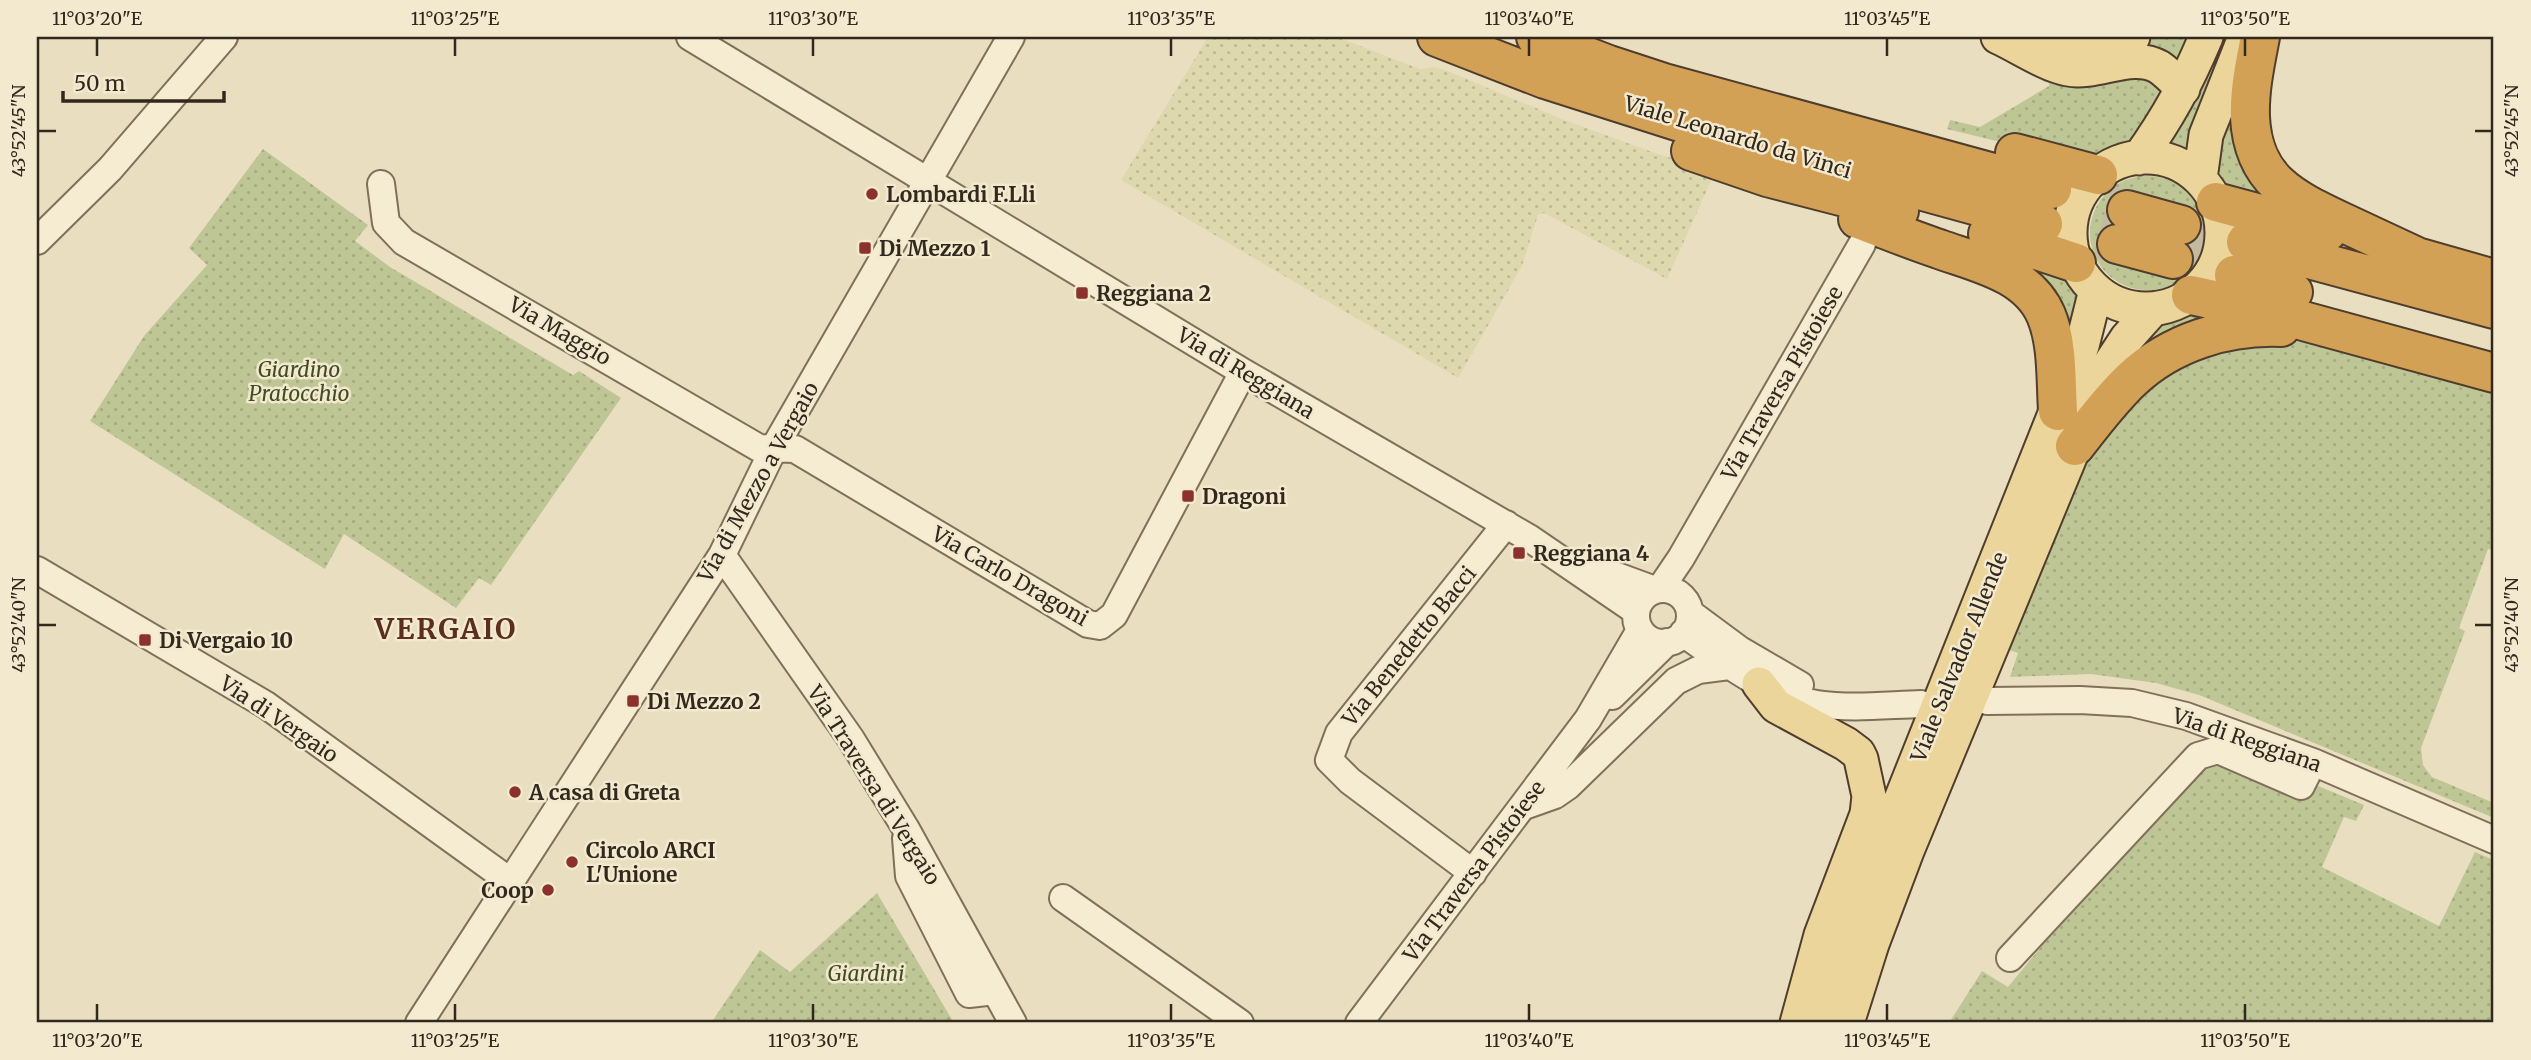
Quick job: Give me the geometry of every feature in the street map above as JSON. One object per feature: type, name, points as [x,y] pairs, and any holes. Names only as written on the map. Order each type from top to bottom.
[{"type":"highway","name":"Viale Leonardo da Vinci","points":[[1437,37],[1545,79],[1727,136],[2047,207],[1609,65],[1536,37]]},
{"type":"highway","points":[[1592,37],[1744,82],[2098,175]]},
{"type":"highway","points":[[2260,37],[2250,117],[2256,150],[2274,181],[2299,201],[2415,256]]},
{"type":"highway","points":[[1545,79],[1656,138],[1767,177],[1987,234],[2086,277]]},
{"type":"highway","points":[[1767,177],[1836,211],[2003,272],[2027,289],[2038,300],[2050,327],[2058,411]]},
{"type":"highway","points":[[2208,191],[2494,279]]},
{"type":"highway","points":[[2122,227],[2177,242]]},
{"type":"highway","points":[[2494,309],[2240,259],[2494,348]]},
{"type":"highway","points":[[2190,295],[2249,307],[2494,373]]},
{"type":"highway","points":[[2075,446],[2134,377],[2162,357],[2196,339],[2249,327],[2277,326],[2342,332]]},
{"type":"main road","points":[[1998,37],[2067,68],[2093,69],[2132,62],[2146,63],[2158,67],[2183,89]]},
{"type":"main road","points":[[2041,37],[2099,43],[2133,37]]},
{"type":"main road","points":[[2139,158],[2167,119],[2206,37]]},
{"type":"main road","points":[[2208,191],[2178,164],[2166,160],[2139,158],[2110,166],[2088,185],[2074,208],[2070,236],[2086,277],[2117,303],[2153,309],[2179,302],[2190,295],[2213,269],[2222,236],[2221,219],[2208,191],[2206,135],[2245,37]]},
{"type":"main road","name":"Viale Salvador Allende","points":[[1822,1023],[1844,948],[1868,882],[2082,346],[2086,277]]},
{"type":"main road","name":"Viale Salvador Allende","points":[[1846,1023],[1911,839],[2106,370],[2127,338],[2153,309]]},
{"type":"main road","points":[[1759,684],[1776,706],[1858,753],[1869,796],[1867,814],[1818,945],[1797,1023]]},
{"type":"street","points":[[37,241],[110,169],[224,37]]},
{"type":"street","name":"Via di Reggiana","points":[[690,37],[1243,372],[1553,553],[1673,611],[1831,705]]},
{"type":"street","name":"Via di Mezzo a Vergaio","points":[[419,1023],[722,555],[774,448],[1011,37]]},
{"type":"street","name":"Via Maggio","points":[[381,184],[386,223],[404,242],[760,448],[774,448]]},
{"type":"street","name":"Via Traversa Pistoiese","points":[[1359,1023],[1588,719],[1673,611],[1681,558],[1863,244]]},
{"type":"street","name":"Via Carlo Dragoni","points":[[774,448],[795,449],[1088,624],[1100,626],[1114,615],[1243,372]]},
{"type":"street","name":"Via Benedetto Bacci","points":[[1473,873],[1350,781],[1329,760],[1339,733],[1506,524]]},
{"type":"street","name":"Via di Reggiana","points":[[1553,553],[1638,621],[1649,639],[1673,611]]},
{"type":"street","name":"Via Traversa di Vergaio","points":[[722,555],[851,739],[906,829],[1013,1023]]},
{"type":"street","name":"Via di Vergaio","points":[[37,570],[266,705],[511,881]]},
{"type":"street","points":[[1638,621],[1645,596],[1673,611]]},
{"type":"street","name":"Via di Reggiana","points":[[1673,611],[1730,666],[1759,684],[1807,702],[1831,705],[1921,704]]},
{"type":"street","name":"Via Traversa Pistoiese","points":[[1588,719],[1638,621]]},
{"type":"street","points":[[1524,806],[1555,795],[1568,786],[1676,681],[1698,670],[1730,666]]},
{"type":"street","name":"Via di Reggiana","points":[[1987,701],[2080,700],[2132,703],[2186,716],[2313,762],[2494,840]]},
{"type":"street","points":[[2010,958],[2198,757],[2218,750],[2301,786],[2313,762]]},
{"type":"street","points":[[1063,898],[1240,1023]]},
{"type":"shaded area","points":[[1208,37],[1337,37],[1420,69],[1434,67],[1445,70],[1562,119],[1701,167],[1710,172],[1712,179],[1667,279],[1544,213],[1538,215],[1522,266],[1458,378],[1121,180]]},
{"type":"green space","points":[[2157,37],[2192,37],[2178,74],[2142,45]]},
{"type":"green space","points":[[2216,37],[2232,37],[2188,157],[2163,148]]},
{"type":"green space","points":[[2145,73],[2167,91],[2134,143],[2102,154],[2082,157],[2054,155],[1947,129],[1950,120],[1980,127],[2049,86],[2049,83],[2042,81],[2044,75]]},
{"type":"green space","points":[[2232,109],[2283,203],[2224,185],[2218,155]]},
{"type":"green space","name":"Giardino Pratocchio","points":[[263,149],[368,225],[355,241],[390,267],[573,375],[579,371],[621,398],[491,585],[479,578],[456,608],[344,534],[325,569],[90,421],[144,336],[207,265],[189,248]]},
{"type":"green space","points":[[2147,176],[2169,180],[2188,192],[2200,211],[2204,233],[2200,255],[2188,274],[2169,286],[2147,290],[2125,286],[2106,274],[2094,255],[2090,233],[2094,211],[2106,192],[2125,180]]},
{"type":"green space","points":[[2032,266],[2064,273],[2080,292],[2071,350],[2043,278]]},
{"type":"green space","points":[[2190,312],[2230,313],[2116,377],[2157,327]]},
{"type":"green space","points":[[2275,337],[2317,345],[2452,381],[2494,387],[2494,550],[2488,549],[2459,628],[2465,631],[2421,748],[2423,765],[2432,777],[2494,803],[2494,818],[2199,695],[2156,683],[2091,674],[2010,677],[2018,653],[2006,649],[2086,465],[2110,420],[2169,362]]},
{"type":"green space","points":[[2215,763],[2245,776],[2311,783],[2364,805],[2356,821],[2344,817],[2322,867],[2439,926],[2475,852],[2494,860],[2494,1023],[1949,1023],[1982,971],[2008,987],[2041,947],[2047,929],[2203,766]]},
{"type":"green space","name":"Giardini","points":[[877,893],[954,1023],[711,1023],[760,950],[790,972]]},
{"type":"tunnel","points":[[2052,189],[2127,210]]},
{"type":"tunnel","points":[[2043,224],[2117,244]]},
{"type":"tunnel","points":[[2181,225],[2246,242]]},
{"type":"tunnel","points":[[2173,259],[2234,275]]},
{"type":"place","name":"Lombardi F.Lli","points":[[872,194]]},
{"type":"place","name":"Di Mezzo 1","points":[[865,248]]},
{"type":"place","name":"Reggiana 2","points":[[1082,293]]},
{"type":"place","name":"Dragoni","points":[[1188,496]]},
{"type":"place","name":"Reggiana 4","points":[[1519,553]]},
{"type":"place","name":"Di Vergaio 10","points":[[145,640]]},
{"type":"place","name":"Di Mezzo 2","points":[[633,701]]},
{"type":"place","name":"A casa di Greta","points":[[515,792]]},
{"type":"place","name":"Circolo ARCI L'Unione","points":[[572,862]]},
{"type":"place","name":"Coop","points":[[548,890]]},
{"type":"district","name":"VERGAIO","points":[[446,629]]}]
